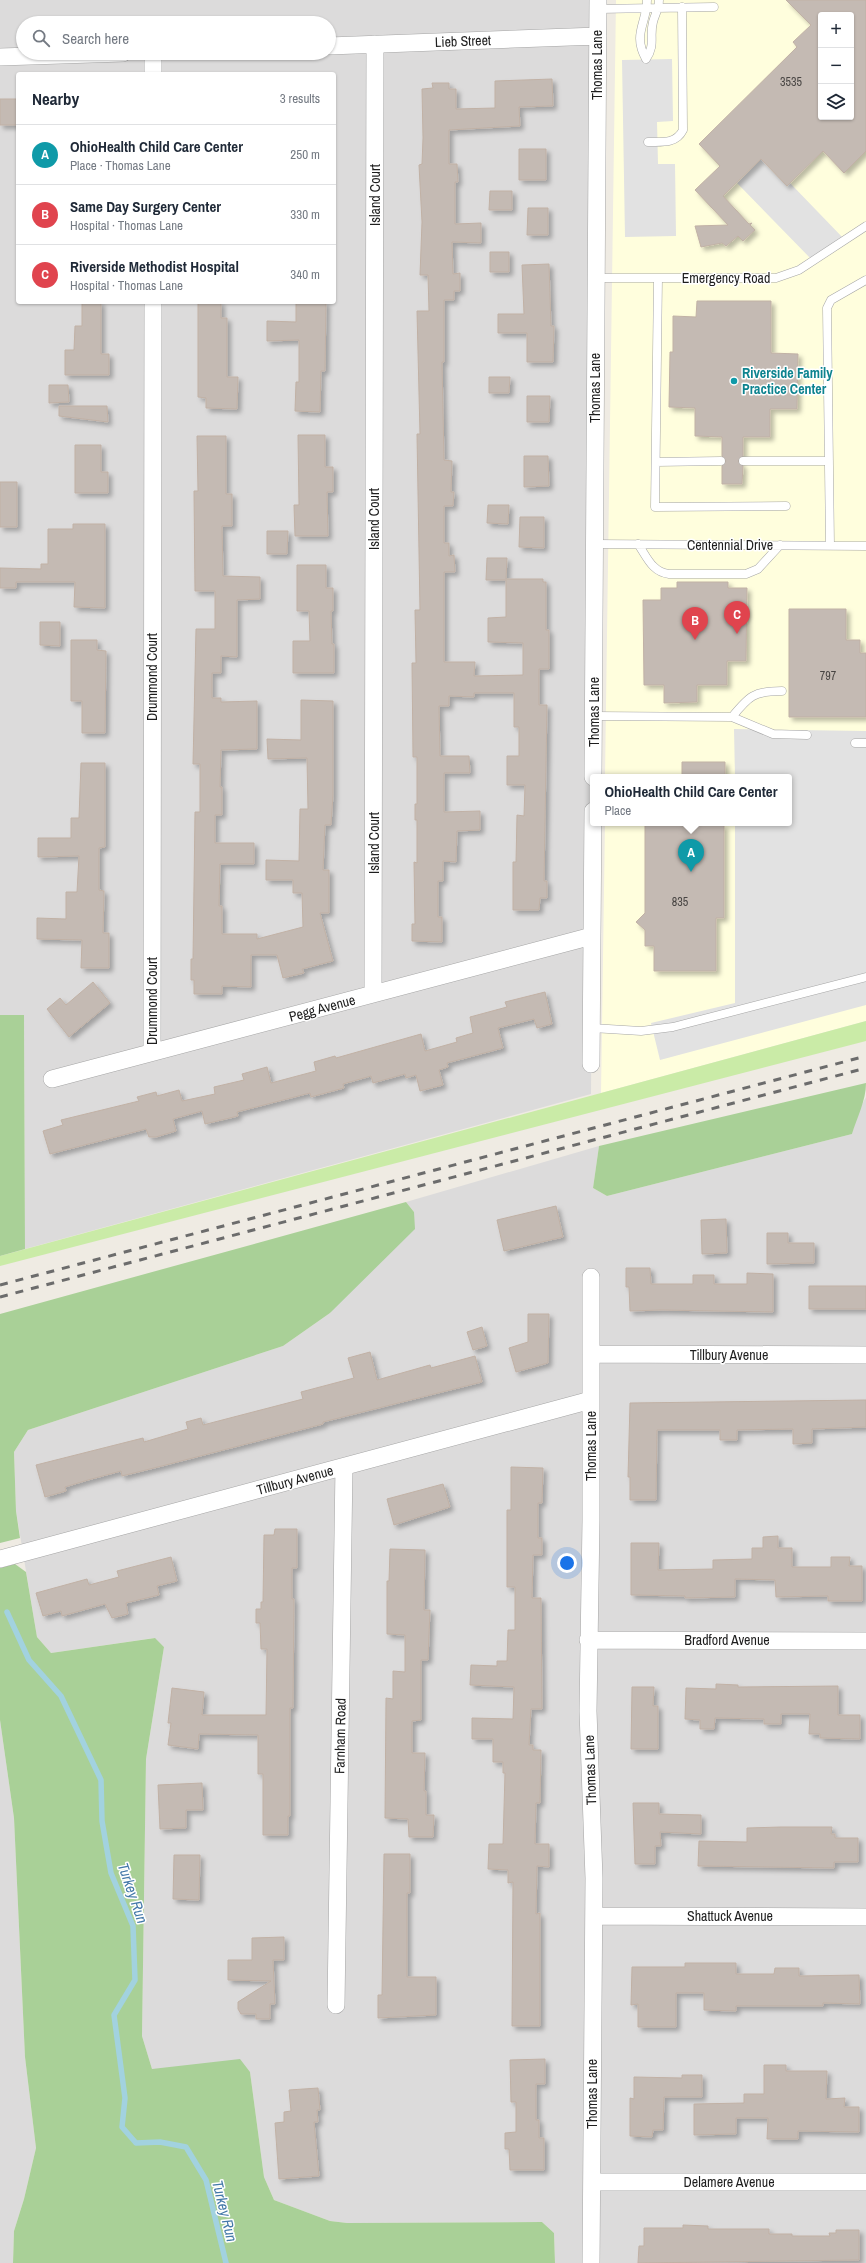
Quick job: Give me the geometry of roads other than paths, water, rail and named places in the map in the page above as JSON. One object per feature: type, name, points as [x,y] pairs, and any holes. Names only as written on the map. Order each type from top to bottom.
[{"type":"street","name":"Thomas Lane","points":[[593,774],[598,4]]},
{"type":"street","name":"Lieb Street","points":[[336,46],[598,36]]},
{"type":"street","name":"Island Court","points":[[374,994],[375,44]]},
{"type":"street","points":[[0,58],[16,57]]},
{"type":"street","points":[[153,60],[153,72]]},
{"type":"street","name":"Drummond Court","points":[[152,1052],[153,304]]},
{"type":"street","points":[[591,1064],[593,826]]},
{"type":"street","name":"Pegg Avenue","points":[[52,1079],[592,936]]},
{"type":"street","name":"Thomas Lane","points":[[591,1277],[591,1521],[588,1640],[588,1711],[594,1878],[591,2263]]},
{"type":"street","name":"Tillbury Avenue","points":[[591,1354],[866,1355]]},
{"type":"street","name":"Tillbury Avenue","points":[[0,1559],[591,1400]]},
{"type":"street","name":"Farnham Road","points":[[336,2005],[344,1467]]},
{"type":"street","name":"Bradford Avenue","points":[[588,1640],[866,1641]]},
{"type":"street","name":"Shattuck Avenue","points":[[594,1916],[866,1917]]},
{"type":"street","name":"Delamere Avenue","points":[[592,2182],[866,2182]]},
{"type":"lane","points":[[598,4],[659,4],[682,7],[714,7]]},
{"type":"lane","points":[[647,4],[640,25],[640,49],[646,59],[652,50],[652,23],[659,4]]},
{"type":"lane","points":[[648,142],[673,141],[680,136],[683,130],[682,7]]},
{"type":"lane","name":"Emergency Road","points":[[596,278],[768,279],[780,277],[799,270],[866,226]]},
{"type":"lane","points":[[658,278],[655,507],[786,506]]},
{"type":"lane","points":[[830,545],[828,308],[831,300],[866,280]]},
{"type":"lane","points":[[656,462],[721,461]]},
{"type":"lane","points":[[743,461],[829,461]]},
{"type":"lane","name":"Centennial Drive","points":[[594,544],[866,546]]},
{"type":"lane","points":[[638,544],[654,569],[661,573],[669,574],[746,574],[758,569],[780,545]]},
{"type":"lane","points":[[732,717],[753,694],[765,691],[782,691]]},
{"type":"lane","points":[[594,716],[732,717],[773,734],[807,735]]},
{"type":"lane","points":[[855,743],[866,743]]},
{"type":"lane","points":[[592,1028],[641,1031],[673,1028],[866,977]]},
{"type":"waterway","name":"Turkey Run","points":[[7,1612],[29,1660],[61,1696],[101,1780],[102,1821],[111,1873],[133,1926],[135,1980],[114,2015],[125,2098],[122,2127],[136,2143],[160,2142],[186,2147],[206,2180],[226,2263]]},
{"type":"railway","points":[[0,1285],[866,1056]]},
{"type":"railway","points":[[0,1297],[866,1068]]},
{"type":"place","name":"Riverside Family Practice Center","points":[[734,381]]},
{"type":"place","name":"Riverside Methodist Hospital","points":[[737,634]]},
{"type":"place","name":"Same Day Surgery Center","points":[[695,640]]},
{"type":"place","name":"OhioHealth Child Care Center","points":[[691,872]]}]
